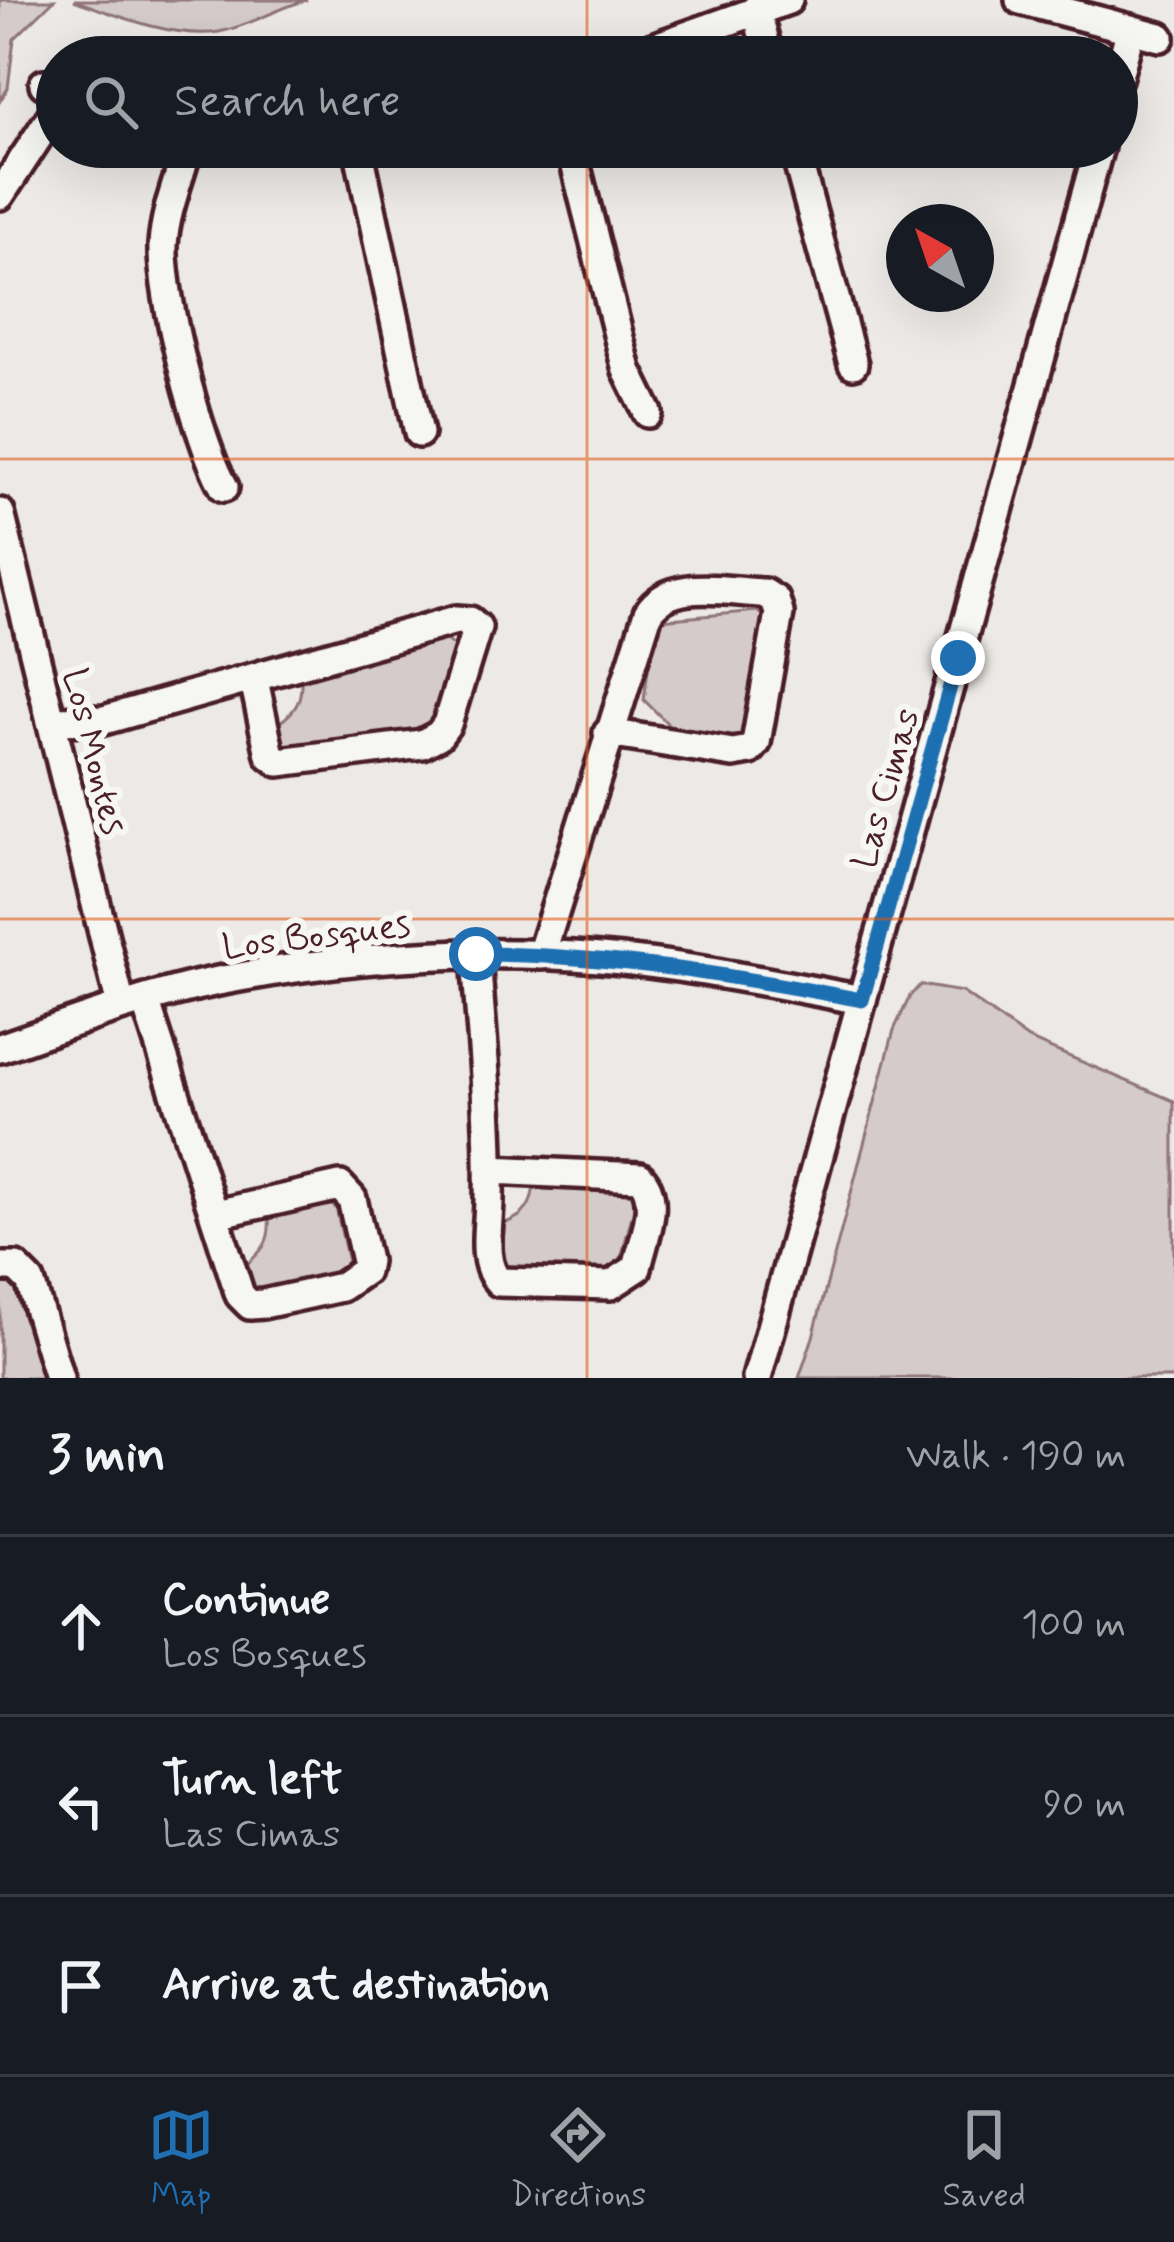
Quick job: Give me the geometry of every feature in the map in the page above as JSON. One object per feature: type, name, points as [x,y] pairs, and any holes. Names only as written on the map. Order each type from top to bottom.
[{"type":"street","points":[[683,36],[788,0]]},
{"type":"street","points":[[1020,0],[1160,37]]},
{"type":"street","points":[[756,9],[763,36]]},
{"type":"street","points":[[1129,36],[1131,29]]},
{"type":"street","points":[[0,195],[36,125]]},
{"type":"street","points":[[182,168],[165,227],[163,263],[198,423],[209,460],[224,487]]},
{"type":"street","points":[[362,168],[419,434]]},
{"type":"street","points":[[576,168],[627,370],[648,413]]},
{"type":"street","points":[[800,168],[853,364]]},
{"type":"street","name":"Las Cimas","points":[[757,1378],[1093,168]]},
{"type":"street","name":"Los Montes","points":[[0,513],[51,721],[133,1003],[216,1214],[232,1279],[250,1305],[341,1286],[364,1271],[352,1199],[340,1186],[216,1214]]},
{"type":"street","points":[[542,955],[608,733],[648,613],[656,601],[681,590],[764,593],[775,600],[779,613],[756,743],[750,750],[734,753],[608,733]]},
{"type":"street","points":[[51,721],[104,720],[456,620],[477,627],[447,724],[422,744],[279,762],[270,755],[254,680]]},
{"type":"street","points":[[476,954],[492,1275],[499,1282],[611,1285],[637,1268],[652,1201],[640,1177],[490,1170]]},
{"type":"street","name":"Los Bosques","points":[[0,1048],[133,1003],[257,975],[476,954],[665,965],[862,1000]]},
{"type":"street","points":[[0,1267],[23,1270],[30,1281],[59,1378]]},
{"type":"shaded area","points":[[0,0],[54,0],[14,39],[8,88],[0,101]]},
{"type":"shaded area","points":[[74,0],[307,0],[230,30],[202,33],[145,24]]},
{"type":"shaded area","points":[[757,611],[766,618],[748,731],[737,740],[666,738],[667,723],[644,700],[653,633],[660,620]]},
{"type":"shaded area","points":[[443,638],[454,646],[430,725],[421,734],[285,753],[279,723],[297,704],[301,677]]},
{"type":"shaded area","points":[[920,985],[962,992],[1028,1039],[1174,1101],[1174,1378],[799,1378],[894,1030]]},
{"type":"shaded area","points":[[534,1182],[628,1186],[637,1196],[620,1262],[608,1272],[507,1271],[500,1265],[505,1223],[527,1208]]},
{"type":"shaded area","points":[[325,1200],[336,1208],[348,1262],[343,1275],[260,1294],[249,1288],[244,1267],[264,1246],[269,1217]]},
{"type":"shaded area","points":[[6,1276],[13,1282],[44,1378],[0,1378],[0,1279]]},
{"type":"route","points":[[476,954],[665,965],[862,1000],[958,658]]}]
